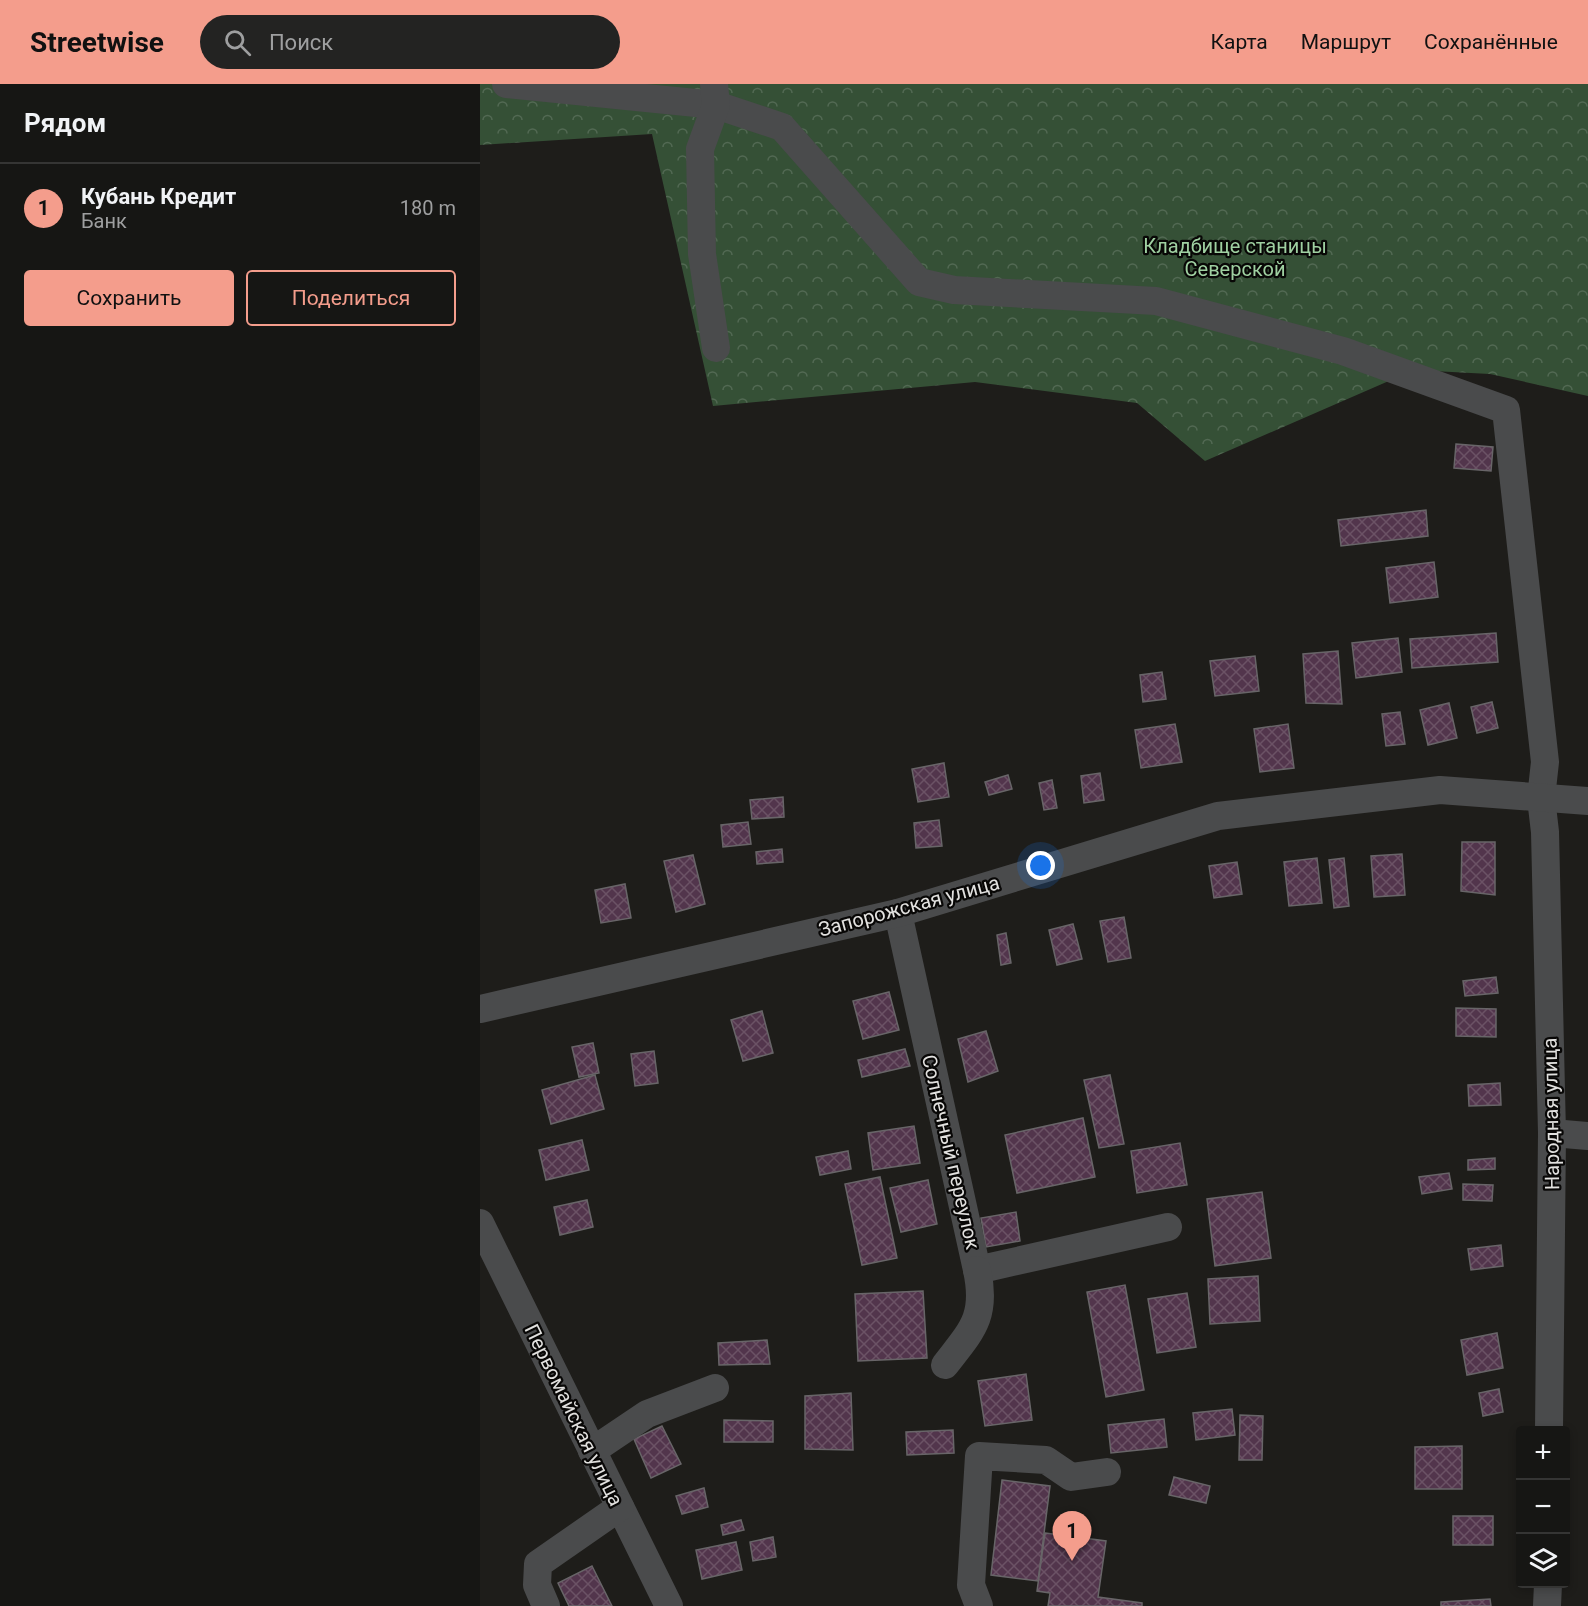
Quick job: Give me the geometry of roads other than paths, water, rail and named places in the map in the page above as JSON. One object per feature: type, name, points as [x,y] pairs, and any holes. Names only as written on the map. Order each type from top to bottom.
[{"type":"street","points":[[506,84],[715,94],[700,149],[702,254],[716,348]]},
{"type":"street","name":"Народная улица","points":[[715,94],[782,126],[919,282],[954,290],[1156,301],[1343,351],[1506,410],[1545,762],[1541,798],[1545,832],[1552,1133],[1549,1426]]},
{"type":"street","name":"Запорожская улица","points":[[480,1010],[897,913],[1218,816],[1440,790],[1588,800]]},
{"type":"street","name":"Солнечный переулок","points":[[897,913],[977,1270],[1168,1227]]},
{"type":"street","points":[[1552,1133],[1588,1136]]},
{"type":"street","name":"Первомайская улица","points":[[480,1223],[667,1606]]},
{"type":"street","points":[[945,1365],[974,1327],[983,1296],[977,1270]]},
{"type":"street","points":[[592,1451],[647,1414],[715,1388]]},
{"type":"street","points":[[979,1606],[971,1585],[979,1456],[1046,1460],[1071,1477],[1107,1472]]},
{"type":"street","points":[[546,1606],[537,1585],[538,1564],[620,1507]]},
{"type":"street","points":[[1547,1606],[1548,1588]]},
{"type":"place","name":"Кубань Кредит","points":[[1072,1561]]},
{"type":"park label","name":"Кладбище станицы Северской","points":[[1235,258]]}]
